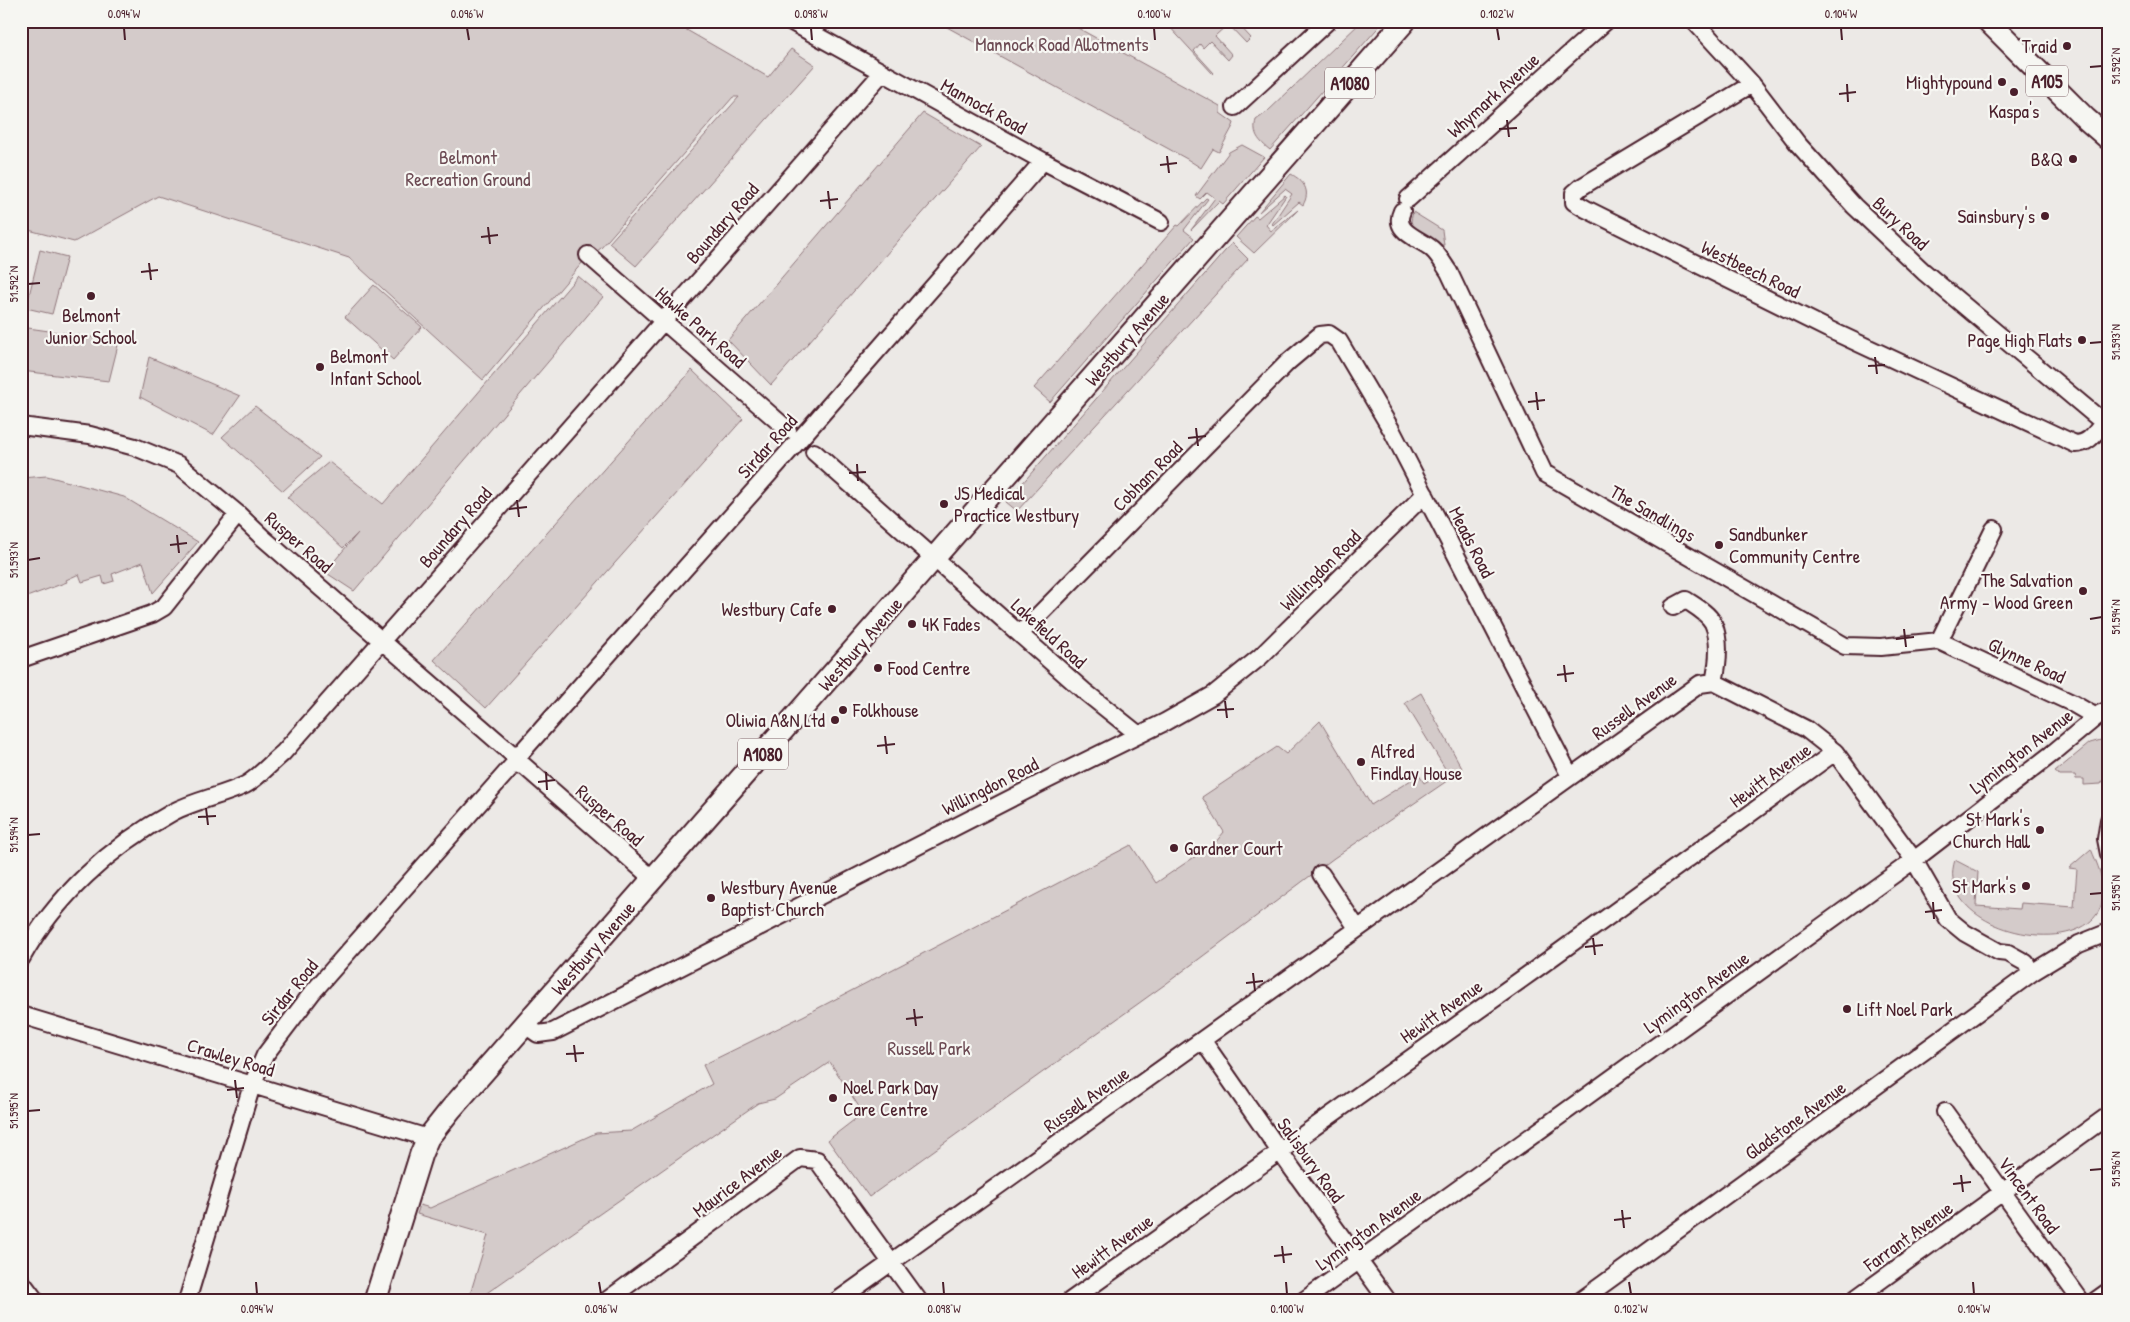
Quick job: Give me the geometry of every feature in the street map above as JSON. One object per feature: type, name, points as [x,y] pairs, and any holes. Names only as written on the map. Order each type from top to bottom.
[{"type":"main road","name":"Westbury Avenue","points":[[375,1301],[417,1165],[428,1138],[451,1109],[1405,21]]},
{"type":"main road","name":"A105","points":[[1988,21],[2086,119],[2109,139]]},
{"type":"street","name":"Mannock Road","points":[[790,21],[1043,161],[1161,222]]},
{"type":"street","points":[[1235,107],[1328,21]]},
{"type":"street","name":"Whymark Avenue","points":[[1405,205],[1606,21]]},
{"type":"street","name":"Bury Road","points":[[1694,21],[1752,84],[1798,144],[1861,212],[1924,272],[2106,424]]},
{"type":"street","name":"Boundary Road","points":[[21,959],[35,934],[76,885],[121,844],[174,811],[246,784],[283,753],[882,72]]},
{"type":"street","name":"Westbeech Road","points":[[1752,84],[1581,187],[1574,193],[1574,202],[1828,329],[2074,444],[2083,444],[2106,424]]},
{"type":"street","name":"Sirdar Road","points":[[187,1301],[252,1085],[265,1055],[312,993],[1043,161]]},
{"type":"street","name":"The Sandlings","points":[[1405,205],[1398,221],[1401,227],[1433,250],[1449,272],[1544,473],[1845,646],[1881,647],[1939,640]]},
{"type":"street","name":"Hawke Park Road","points":[[588,255],[788,430]]},
{"type":"street","name":"Meads Road","points":[[1329,334],[1339,341],[1360,374],[1570,776]]},
{"type":"street","name":"Cobham Road","points":[[1020,634],[1288,362],[1320,335],[1329,334]]},
{"type":"street","name":"Rusper Road","points":[[21,426],[90,435],[135,447],[179,465],[238,514],[653,879]]},
{"type":"street","points":[[814,452],[935,558]]},
{"type":"street","name":"Willingdon Road","points":[[525,1025],[536,1034],[550,1033],[1049,778],[1139,735],[1213,695],[1260,657],[1424,494]]},
{"type":"street","points":[[21,659],[152,614],[164,607],[238,514]]},
{"type":"street","points":[[1939,640],[1994,529]]},
{"type":"street","name":"Lakefield Road","points":[[935,558],[1084,691],[1139,735]]},
{"type":"street","points":[[1673,607],[1686,600],[1712,623],[1716,635],[1718,653],[1718,664],[1714,682],[1806,729],[1835,752],[1914,860],[1948,919],[1965,933],[1999,952],[2008,953],[2026,963],[2031,972]]},
{"type":"street","name":"Glynne Road","points":[[1939,640],[2072,703],[2102,714]]},
{"type":"street","name":"Russell Avenue","points":[[837,1301],[1700,684],[1714,682]]},
{"type":"street","name":"Lymington Avenue","points":[[1303,1301],[1914,860],[2102,714]]},
{"type":"street","name":"Hewitt Avenue","points":[[1070,1301],[1835,752]]},
{"type":"street","points":[[2109,820],[2106,838],[2109,854]]},
{"type":"street","points":[[1321,874],[1357,928]]},
{"type":"street","name":"Gladstone Avenue","points":[[1580,1301],[2031,972],[2079,944],[2109,932]]},
{"type":"street","name":"Crawley Road","points":[[21,1015],[428,1138]]},
{"type":"street","name":"Salisbury Road","points":[[1203,1041],[1388,1301]]},
{"type":"street","name":"Vincent Road","points":[[1946,1112],[2080,1301]]},
{"type":"street","name":"Farrant Avenue","points":[[1852,1301],[2109,1115]]},
{"type":"street","name":"Maurice Avenue","points":[[606,1301],[800,1158],[818,1160],[919,1301]]},
{"type":"street","points":[[21,1281],[36,1301]]},
{"type":"street","points":[[2095,1301],[2109,1290]]},
{"type":"green space","name":"Belmont Recreation Ground","points":[[49,21],[671,21],[768,77],[791,49],[815,65],[636,266],[609,243],[739,97],[733,97],[601,248],[582,263],[483,380],[349,258],[158,196],[74,242],[21,228],[21,27]]},
{"type":"green space","name":"Mannock Road Allotments","points":[[936,21],[1065,21],[1220,106],[1220,113],[1234,123],[1233,126],[1219,152],[1213,149],[1201,168]]},
{"type":"green space","points":[[1170,21],[1241,21],[1238,24],[1251,38],[1246,43],[1228,24],[1215,36],[1232,55],[1228,60],[1210,41],[1203,48],[1200,44],[1194,51],[1213,74],[1167,24]]},
{"type":"green space","points":[[1362,21],[1384,21],[1270,150],[1257,137],[1255,129],[1256,120],[1267,112]]},
{"type":"green space","points":[[923,113],[981,147],[771,385],[728,340]]},
{"type":"green space","points":[[1242,145],[1264,157],[1223,204],[1219,201],[1191,230],[1215,198],[1207,192],[1200,199],[1196,196],[1229,152]]},
{"type":"green space","points":[[1291,174],[1303,183],[1306,191],[1305,200],[1303,205],[1299,202],[1273,225],[1292,194],[1285,189],[1259,212]]},
{"type":"green space","points":[[1285,195],[1266,225],[1271,231],[1298,210],[1254,253],[1236,237],[1255,216],[1258,218]]},
{"type":"green space","points":[[1206,198],[1208,199],[1184,230],[1194,238],[1050,402],[1034,388],[1177,225],[1179,226]]},
{"type":"green space","points":[[1413,212],[1442,230],[1444,245],[1439,245],[1413,228],[1411,221]]},
{"type":"green space","points":[[1232,243],[1248,259],[1017,511],[1006,502]]},
{"type":"green space","points":[[40,250],[67,257],[52,314],[26,308]]},
{"type":"green space","points":[[578,276],[603,297],[354,591],[325,572],[358,533],[343,548],[287,497],[329,462],[383,504]]},
{"type":"green space","points":[[374,285],[422,327],[393,360],[345,317]]},
{"type":"green space","points":[[21,327],[119,341],[109,381],[21,371]]},
{"type":"green space","points":[[149,357],[240,396],[213,435],[140,397]]},
{"type":"green space","points":[[692,370],[743,419],[486,708],[434,660]]},
{"type":"green space","points":[[255,406],[320,457],[283,491],[222,437]]},
{"type":"green space","points":[[47,476],[124,497],[198,542],[153,593],[143,562],[112,574],[114,581],[104,584],[102,576],[82,582],[79,574],[66,580],[67,582],[24,598],[25,601],[21,602],[21,478]]},
{"type":"green space","name":"Russell Park","points":[[1421,693],[1463,770],[1334,858],[1167,983],[869,1197],[828,1140],[863,1113],[830,1062],[775,1099],[758,1103],[481,1297],[479,1301],[468,1301],[488,1235],[417,1214],[420,1205],[430,1208],[596,1133],[631,1131],[712,1084],[703,1065],[803,1016],[1131,845],[1156,883],[1215,843],[1224,832],[1202,797],[1277,747],[1286,754],[1320,721],[1371,805],[1419,775],[1424,783],[1446,770],[1405,703]]},
{"type":"green space","points":[[2101,740],[2109,742],[2109,771],[2101,784],[2084,785],[2084,779],[2076,779],[2075,775],[2059,775],[2055,772],[2090,743]]},
{"type":"green space","points":[[2091,849],[2103,884],[2103,897],[2095,917],[2078,929],[2055,935],[2029,934],[2003,928],[1979,916],[1962,900],[1953,879],[1955,860],[1978,872],[1976,906],[2020,909],[2021,903],[2074,907],[2077,869],[2069,868]]},
{"type":"place","name":"Traid","points":[[2067,46]]},
{"type":"place","name":"Mightypound","points":[[2002,82]]},
{"type":"place","name":"Kaspa's","points":[[2014,92]]},
{"type":"place","name":"B&Q","points":[[2073,159]]},
{"type":"place","name":"Sainsbury's","points":[[2045,216]]},
{"type":"place","name":"Belmont Junior School","points":[[91,296]]},
{"type":"place","name":"Page High Flats","points":[[2082,340]]},
{"type":"place","name":"Belmont Infant School","points":[[320,367]]},
{"type":"place","name":"JS Medical Practice Westbury","points":[[944,504]]},
{"type":"place","name":"Sandbunker Community Centre","points":[[1719,545]]},
{"type":"place","name":"The Salvation Army - Wood Green","points":[[2083,591]]},
{"type":"place","name":"Westbury Cafe","points":[[832,609]]},
{"type":"place","name":"4K Fades","points":[[912,624]]},
{"type":"place","name":"Food Centre","points":[[878,668]]},
{"type":"place","name":"Folkhouse","points":[[843,710]]},
{"type":"place","name":"Oliwia A&N Ltd","points":[[835,720]]},
{"type":"place","name":"Alfred Findlay House","points":[[1361,762]]},
{"type":"place","name":"St Mark's Church Hall","points":[[2040,830]]},
{"type":"place","name":"Gardner Court","points":[[1174,848]]},
{"type":"place","name":"St Mark's","points":[[2026,886]]},
{"type":"place","name":"Westbury Avenue Baptist Church","points":[[711,898]]},
{"type":"place","name":"Lift Noel Park","points":[[1847,1009]]},
{"type":"place","name":"Noel Park Day Care Centre","points":[[833,1098]]}]
